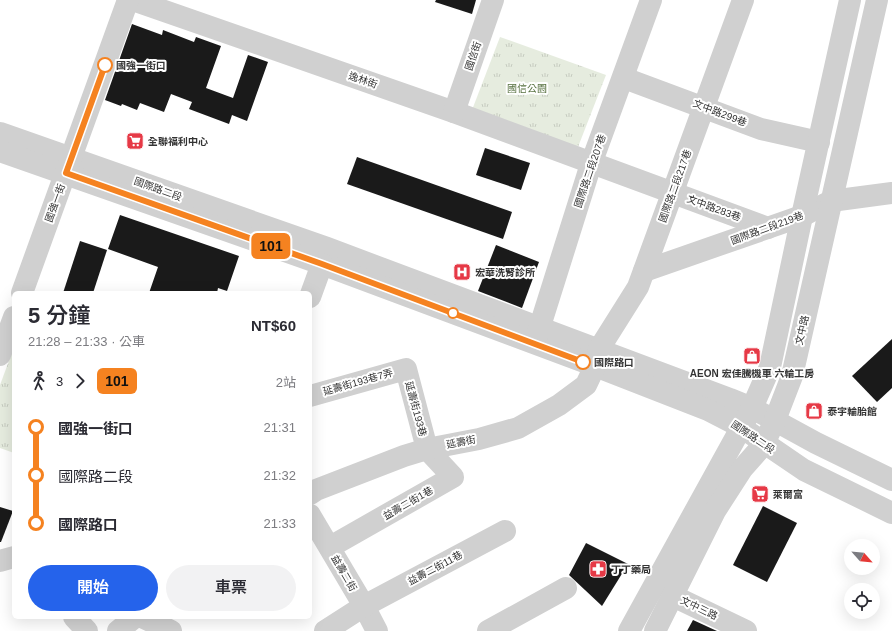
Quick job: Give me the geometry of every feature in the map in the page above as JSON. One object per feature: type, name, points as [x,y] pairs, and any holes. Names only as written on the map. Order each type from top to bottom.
[{"type":"street","name":"國強一街","points":[[23,291],[128,0]]},
{"type":"street","name":"逸林街","points":[[133,0],[454,112],[591,164]]},
{"type":"street","name":"國信街","points":[[454,112],[493,0]]},
{"type":"street","name":"國際路二段207巷","points":[[537,335],[591,164],[624,78],[651,0]]},
{"type":"street","name":"國際路二段217巷","points":[[597,358],[638,287],[744,0]]},
{"type":"street","points":[[629,631],[752,408],[770,367],[850,0]]},
{"type":"street","name":"文中路","points":[[655,631],[715,511],[742,469],[764,444],[792,376],[877,0]]},
{"type":"street","name":"文中路299巷","points":[[624,78],[761,129],[818,142]]},
{"type":"street","name":"國際路二段","points":[[0,133],[69,165],[322,264],[537,335]]},
{"type":"street","name":"國際路二段","points":[[0,150],[69,165],[327,248],[537,335],[597,358],[752,408],[816,443],[892,480]]},
{"type":"street","name":"文中路283巷","points":[[591,164],[673,192],[768,228]]},
{"type":"street","name":"國際路二段219巷","points":[[644,271],[802,216],[831,202],[891,193]]},
{"type":"street","points":[[312,292],[322,264]]},
{"type":"street","points":[[0,355],[12,330]]},
{"type":"street","name":"國際路二段","points":[[597,358],[741,427],[804,470],[892,514]]},
{"type":"street","name":"延壽街","points":[[312,489],[427,449],[479,439],[518,428],[559,405],[586,384],[597,358]]},
{"type":"street","name":"延壽街193巷","points":[[406,369],[427,449]]},
{"type":"street","name":"延壽街193巷7弄","points":[[312,395],[406,369]]},
{"type":"street","name":"益壽二街1巷","points":[[330,547],[453,477],[427,449]]},
{"type":"street","name":"益壽二街","points":[[312,518],[364,606],[377,631]]},
{"type":"street","name":"益壽二街11巷","points":[[325,631],[364,606],[505,531]]},
{"type":"street","points":[[0,561],[12,558]]},
{"type":"street","points":[[488,631],[566,588]]},
{"type":"street","name":"文中三路","points":[[673,596],[746,631]]},
{"type":"street","points":[[76,619],[87,631]]},
{"type":"street","points":[[118,631],[132,619]]},
{"type":"street","points":[[146,619],[171,631]]},
{"type":"green space","name":"國信公園","points":[[500,37],[606,75],[578,147],[472,110]]},
{"type":"green space","points":[[12,353],[12,452],[0,448],[0,385]]},
{"type":"building","points":[[436,0],[476,0],[472,14],[435,2]]},
{"type":"building","points":[[132,24],[162,35],[163,30],[194,42],[196,37],[221,46],[206,88],[233,98],[248,55],[268,62],[247,121],[232,115],[229,124],[189,109],[192,102],[171,94],[164,112],[140,103],[137,110],[122,104],[121,106],[105,100]]},
{"type":"building","points":[[485,148],[530,163],[521,190],[476,175]]},
{"type":"building","points":[[357,157],[512,212],[503,239],[347,184]]},
{"type":"building","points":[[120,215],[239,256],[227,291],[218,288],[217,291],[150,291],[158,267],[108,249]]},
{"type":"building","points":[[80,241],[107,250],[94,291],[64,291]]},
{"type":"building","points":[[496,245],[539,262],[522,308],[478,291]]},
{"type":"building","points":[[892,339],[892,388],[877,402],[852,376]]},
{"type":"building","points":[[763,506],[797,523],[767,582],[733,565]]},
{"type":"building","points":[[0,507],[12,511],[12,514],[0,542]]},
{"type":"building","name":"丁丁藥局","points":[[586,543],[628,564],[602,606],[569,575]]},
{"type":"building","points":[[693,620],[717,631],[687,631]]},
{"type":"bus line","name":"101","points":[[105,65],[66,173],[322,264],[583,362]]},
{"type":"place","name":"國強一街口","points":[[105,65]]},
{"type":"place","name":"全聯福利中心","points":[[135,141]]},
{"type":"place","name":"宏華洗腎診所","points":[[462,272]]},
{"type":"place","name":"AEON 宏佳騰機車 六輪工房","points":[[752,356]]},
{"type":"place","name":"國際路口","points":[[583,362]]},
{"type":"place","name":"泰宇輪胎館","points":[[814,411]]},
{"type":"place","name":"萊爾富","points":[[760,494]]},
{"type":"place","name":"丁丁藥局","points":[[598,569]]}]
